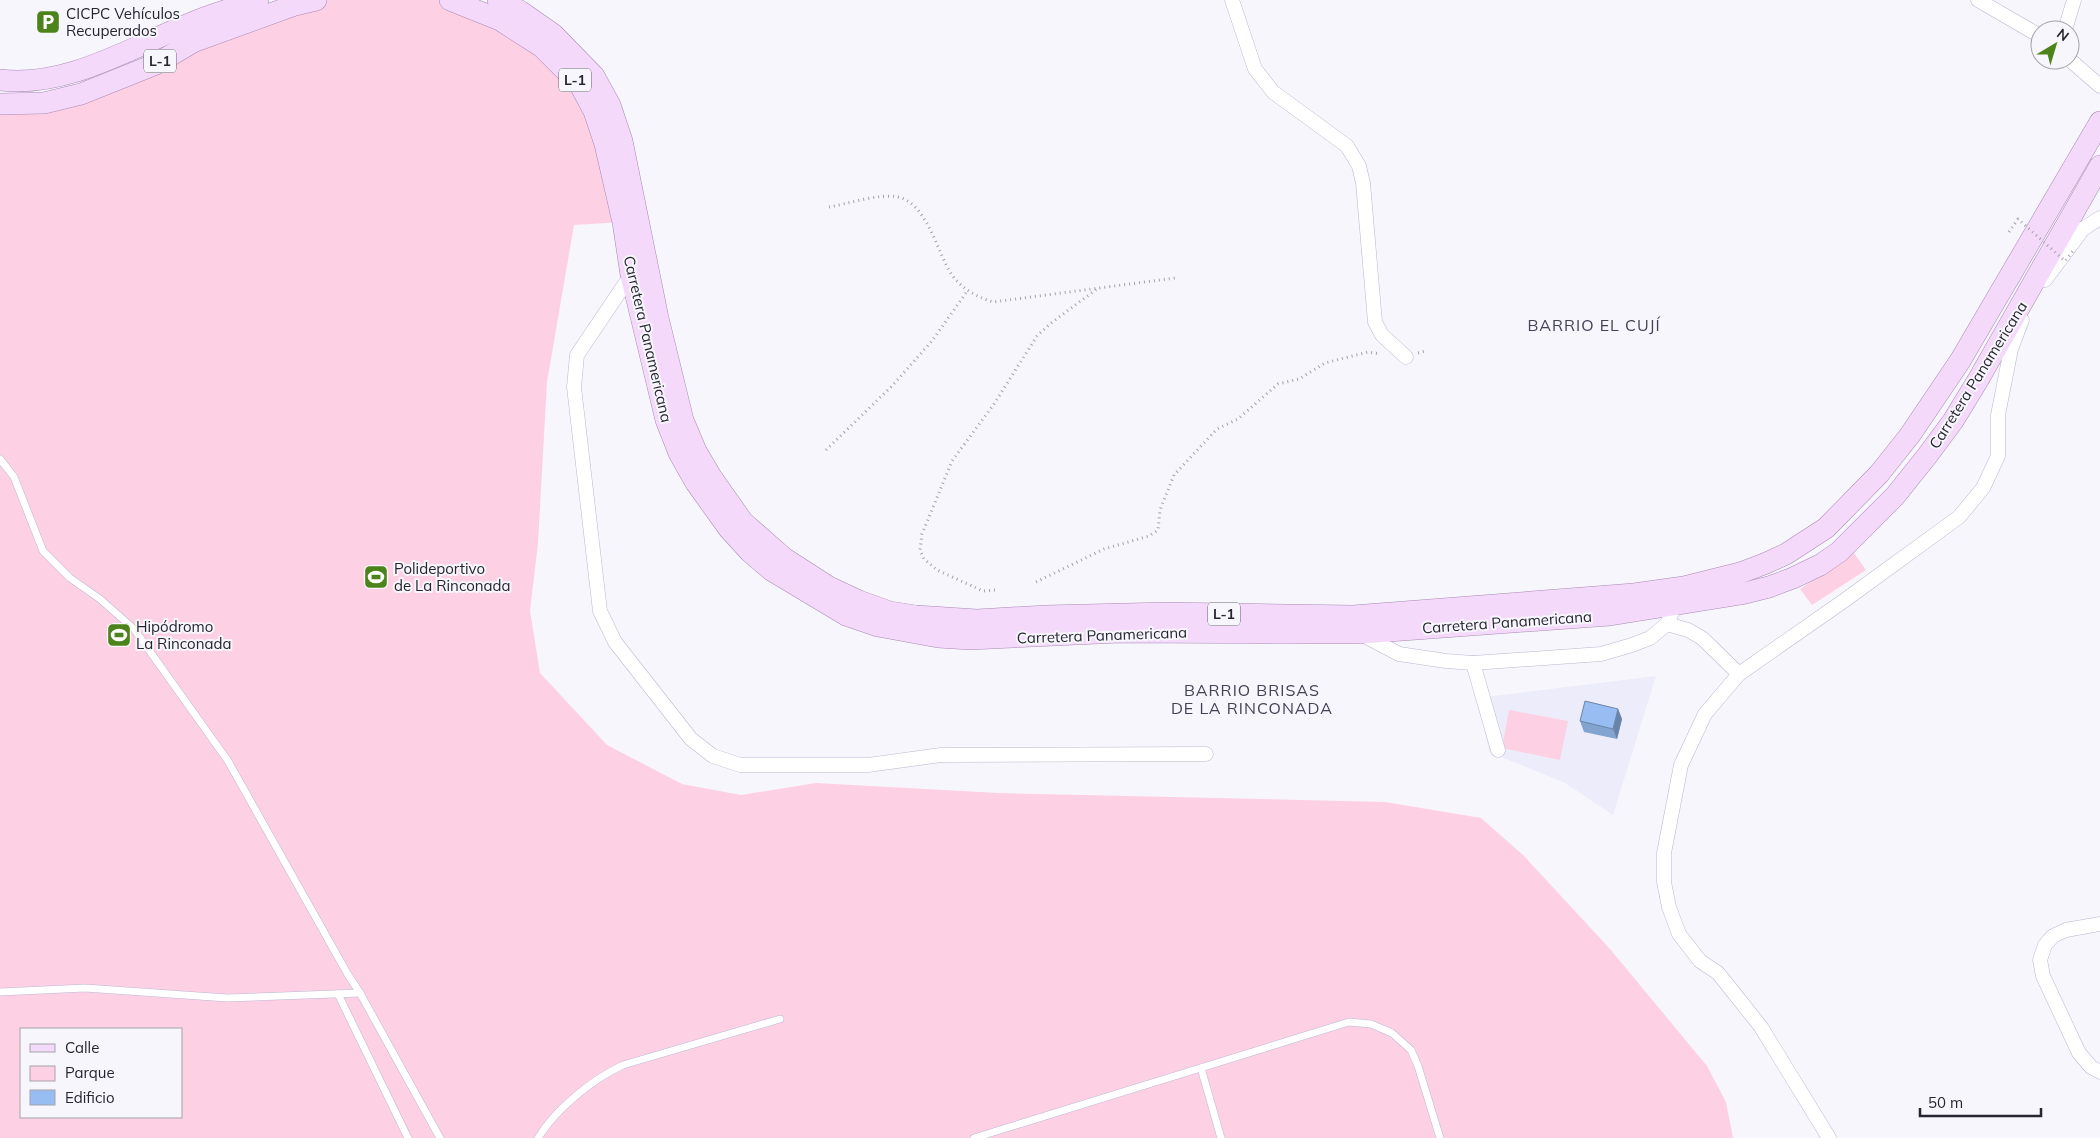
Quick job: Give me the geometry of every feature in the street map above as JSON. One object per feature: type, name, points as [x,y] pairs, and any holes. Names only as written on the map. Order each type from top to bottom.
[{"type":"main road","name":"L-1","points":[[0,80],[49,79],[128,51],[190,23],[258,0]]},
{"type":"main road","name":"L-1","points":[[0,104],[44,103],[81,94],[156,64],[193,42],[295,5],[316,0]]},
{"type":"main road","name":"Carretera Panamericana","points":[[450,0],[466,5],[512,26],[542,47],[580,85],[594,111],[605,144],[623,222],[631,275],[666,420],[679,453],[696,483],[729,529],[750,552],[771,570],[846,615],[878,626],[938,637],[970,639],[1111,632],[1361,633],[1610,614],[1671,614],[1769,587],[1793,578],[1826,560],[1860,532],[1894,496],[1953,421],[2021,306],[2076,224],[2100,166]]},
{"type":"main road","name":"Carretera Panamericana","points":[[498,0],[520,11],[553,34],[594,76],[610,106],[622,141],[658,318],[684,420],[696,451],[712,478],[743,522],[784,558],[829,587],[859,601],[890,612],[916,616],[977,620],[1166,613],[1353,616],[1634,594],[1684,587],[1740,573],[1764,564],[1786,554],[1826,528],[1879,474],[1910,435],[1960,361],[2100,122]]},
{"type":"street","points":[[1232,0],[1255,69],[1264,82],[1273,92],[1347,146],[1354,155],[1363,183],[1375,322],[1382,335],[1406,357]]},
{"type":"street","points":[[1978,0],[2030,30]]},
{"type":"street","points":[[2069,20],[2074,0]]},
{"type":"street","points":[[2080,69],[2100,86]]},
{"type":"street","points":[[1829,1138],[1760,1028],[1718,973],[1700,961],[1679,934],[1669,907],[1664,882],[1664,853],[1681,765],[1705,714],[1739,674],[1959,517],[1984,488],[1998,456],[1998,415],[2011,349],[2020,322],[2032,297],[2076,224],[2100,218]]},
{"type":"street","points":[[631,275],[577,355],[574,387],[600,610],[615,642],[691,738],[713,756],[740,765],[868,765],[941,756],[1206,754]]},
{"type":"street","points":[[1361,633],[1399,654],[1473,663],[1601,654],[1632,646],[1650,638],[1671,614],[1688,630],[1702,638],[1739,674]]},
{"type":"street","points":[[1473,663],[1498,750]]},
{"type":"street","points":[[2100,924],[2066,930],[2053,936],[2045,945],[2040,960],[2043,976],[2079,1053],[2091,1067],[2100,1072]]},
{"type":"lane","points":[[0,459],[14,478],[42,551],[70,578],[100,599],[134,628],[228,762],[360,993],[440,1138]]},
{"type":"lane","points":[[0,992],[85,988],[227,998],[360,993]]},
{"type":"lane","points":[[338,994],[408,1138]]},
{"type":"lane","points":[[538,1138],[549,1121],[602,1074],[623,1065],[780,1019]]},
{"type":"lane","points":[[974,1138],[1349,1022],[1371,1024],[1392,1033],[1411,1050],[1418,1066],[1440,1138]]},
{"type":"lane","points":[[1201,1068],[1221,1138]]},
{"type":"path","points":[[829,207],[880,198],[898,198],[914,208],[927,223],[952,275],[974,296],[993,302],[1175,278]]},
{"type":"path","points":[[2009,232],[2018,219],[2065,260],[2073,251]]},
{"type":"path","points":[[995,590],[983,591],[937,570],[924,559],[920,550],[922,534],[952,460],[994,404],[1037,336],[1051,323],[1097,289]]},
{"type":"path","points":[[826,450],[899,379],[932,341],[968,290]]},
{"type":"path","points":[[1036,582],[1104,549],[1149,536],[1158,530],[1160,510],[1174,475],[1217,429],[1238,419],[1278,384],[1299,379],[1325,362],[1368,352],[1406,357],[1425,350]]},
{"type":"shaded area","points":[[1656,676],[1613,815],[1565,783],[1489,752],[1478,698]]},
{"type":"green space","name":"Polideportivo de La Rinconada","points":[[316,0],[450,0],[466,5],[580,85],[623,222],[574,225],[547,382],[538,543],[530,611],[540,673],[607,745],[682,784],[741,795],[816,783],[998,793],[1385,802],[1481,818],[1524,856],[1610,949],[1707,1066],[1726,1102],[1733,1138],[0,1138],[0,104],[44,103]]},
{"type":"green space","points":[[1854,553],[1866,570],[1812,605],[1800,589]]},
{"type":"green space","points":[[1509,710],[1568,721],[1560,760],[1502,748]]},
{"type":"building","points":[[1585,701],[1618,709],[1613,729],[1580,721]]},
{"type":"place","name":"CICPC Vehículos Recuperados","points":[[48,22]]},
{"type":"place","name":"Polideportivo de La Rinconada","points":[[376,577]]},
{"type":"place","name":"Hipódromo La Rinconada","points":[[119,635]]},
{"type":"district","name":"BARRIO EL CUJÍ","points":[[1594,325]]},
{"type":"district","name":"BARRIO BRISAS DE LA RINCONADA","points":[[1252,699]]}]
